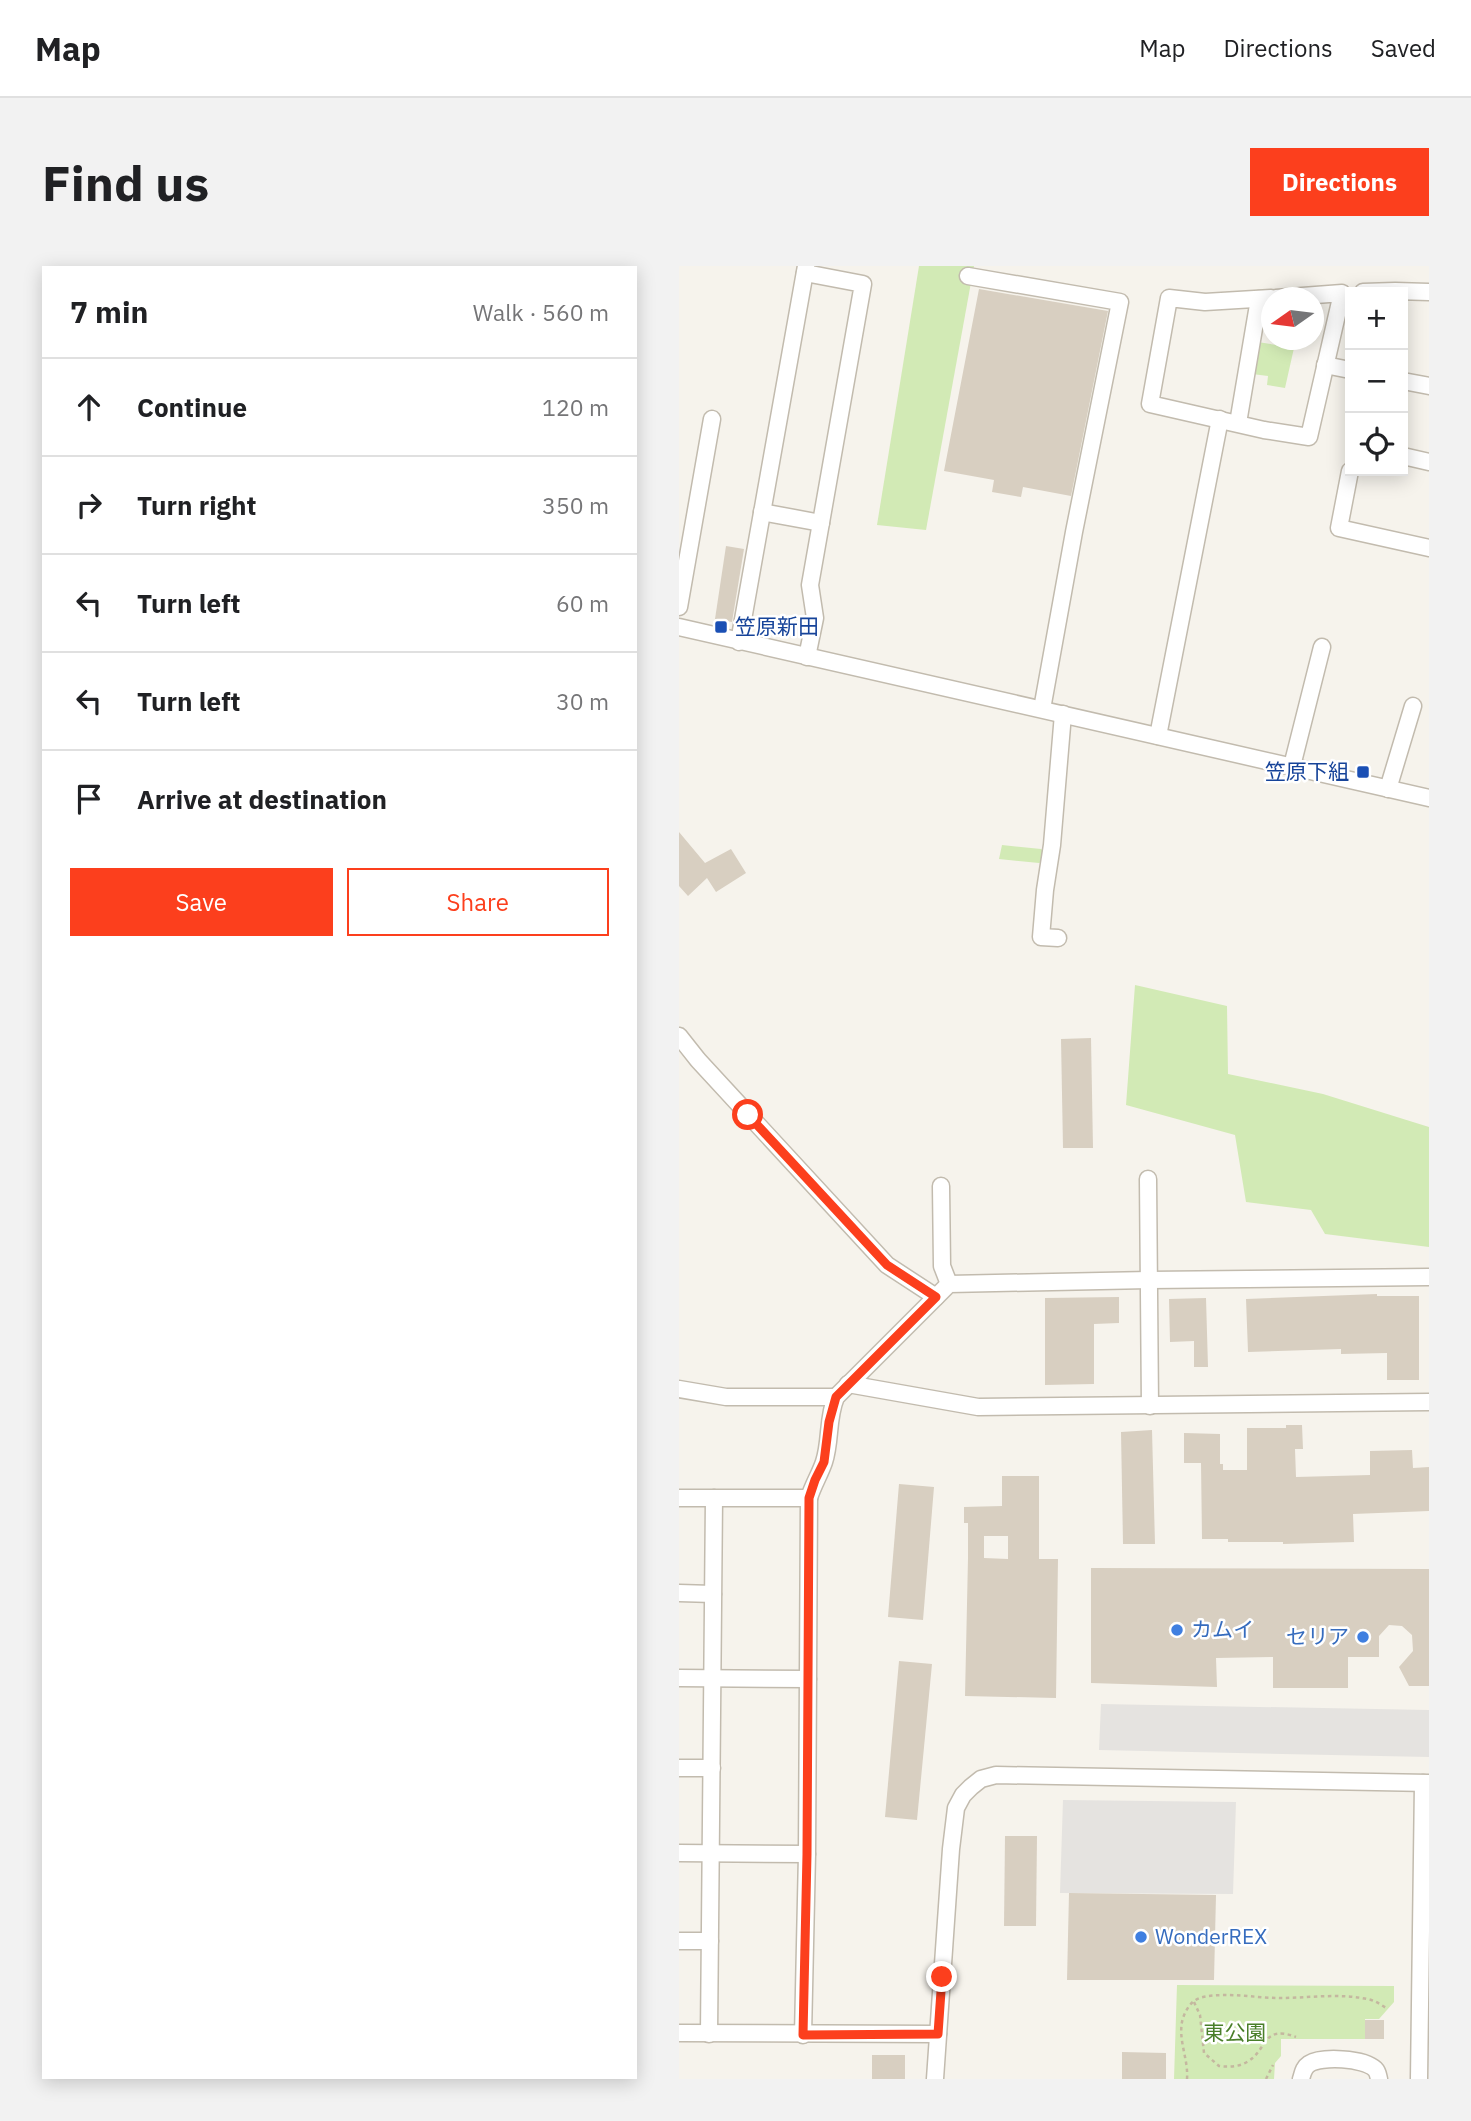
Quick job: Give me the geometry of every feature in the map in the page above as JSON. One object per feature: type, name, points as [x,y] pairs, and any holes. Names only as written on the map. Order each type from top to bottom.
[{"type":"street","points":[[739,642],[806,270],[863,284],[810,585],[815,618],[807,657]]},
{"type":"street","points":[[968,276],[1120,302],[1042,709]]},
{"type":"street","points":[[1408,291],[1429,292]]},
{"type":"street","points":[[1324,294],[1345,293]]},
{"type":"street","points":[[1261,298],[1205,302],[1169,298],[1150,404],[1264,430],[1309,437],[1325,365],[1345,296]]},
{"type":"street","points":[[1238,423],[1261,330]]},
{"type":"street","points":[[1325,365],[1345,369]]},
{"type":"street","points":[[1408,382],[1429,386]]},
{"type":"street","points":[[679,607],[712,419]]},
{"type":"street","points":[[1158,736],[1220,419]]},
{"type":"street","points":[[1408,457],[1429,462]]},
{"type":"street","points":[[1349,476],[1339,528],[1429,548]]},
{"type":"street","points":[[762,512],[821,523]]},
{"type":"street","points":[[679,627],[1429,798]]},
{"type":"street","points":[[1292,766],[1322,647]]},
{"type":"street","points":[[1388,789],[1413,706]]},
{"type":"street","points":[[1058,938],[1041,937],[1063,714]]},
{"type":"street","points":[[679,1037],[887,1265],[936,1297]]},
{"type":"street","points":[[1148,1179],[1150,1406]]},
{"type":"street","points":[[941,1186],[942,1266],[949,1284]]},
{"type":"street","points":[[803,2035],[809,1498],[824,1462],[829,1422],[836,1397],[949,1284],[1429,1277]]},
{"type":"street","points":[[848,1384],[978,1407],[1429,1402]]},
{"type":"street","points":[[679,1389],[726,1397],[836,1397]]},
{"type":"street","points":[[679,1498],[809,1498]]},
{"type":"street","points":[[709,2034],[714,1498]]},
{"type":"street","points":[[679,1594],[713,1594]]},
{"type":"street","points":[[679,1678],[808,1679]]},
{"type":"street","points":[[679,1768],[712,1768]]},
{"type":"street","points":[[935,2079],[956,1808],[963,1795],[981,1779],[996,1774],[1426,1783],[1419,2079]]},
{"type":"street","points":[[679,1853],[807,1854]]},
{"type":"street","points":[[679,1941],[710,1941]]},
{"type":"street","points":[[679,2033],[938,2034]]},
{"type":"street","points":[[1301,2079],[1305,2068],[1320,2059],[1356,2060],[1375,2069],[1380,2079]]},
{"type":"path","points":[[1187,2079],[1180,2033],[1187,2011],[1194,2002],[1204,1997],[1356,1998],[1371,2000],[1386,2008]]},
{"type":"path","points":[[1194,2002],[1200,2015],[1203,2050],[1216,2064],[1223,2067],[1244,2064],[1263,2042],[1277,2033],[1296,2037]]},
{"type":"path","points":[[1215,2071],[1216,2064]]},
{"type":"path","points":[[1265,2079],[1273,2065]]},
{"type":"green space","points":[[919,266],[974,266],[926,530],[877,525]]},
{"type":"green space","points":[[1258,342],[1261,342],[1261,350],[1294,350],[1285,388],[1267,385],[1268,376],[1252,374]]},
{"type":"green space","points":[[1002,845],[1041,849],[1046,853],[1045,860],[1039,863],[999,859]]},
{"type":"green space","points":[[1135,985],[1227,1006],[1228,1074],[1323,1094],[1429,1127],[1429,1247],[1325,1234],[1311,1210],[1246,1202],[1235,1135],[1126,1105]]},
{"type":"green space","name":"東公園","points":[[1177,1985],[1394,1986],[1394,2002],[1379,2019],[1365,2019],[1365,2039],[1281,2039],[1281,2056],[1275,2063],[1274,2079],[1174,2079]]},
{"type":"shaded area","points":[[1101,1704],[1429,1710],[1429,1757],[1099,1750]]},
{"type":"shaded area","points":[[1063,1800],[1236,1802],[1233,1894],[1060,1893]]},
{"type":"building","points":[[979,289],[1108,311],[1071,496],[1023,487],[1021,497],[992,492],[994,480],[944,471]]},
{"type":"building","points":[[726,546],[744,549],[732,622],[715,619]]},
{"type":"building","points":[[679,832],[705,863],[731,849],[746,873],[716,892],[707,878],[688,896],[679,886]]},
{"type":"building","points":[[1091,1038],[1093,1148],[1063,1148],[1061,1039]]},
{"type":"building","points":[[1377,1294],[1419,1296],[1419,1380],[1387,1380],[1387,1353],[1341,1354],[1341,1349],[1248,1352],[1246,1299]]},
{"type":"building","points":[[1119,1297],[1119,1323],[1094,1324],[1094,1384],[1045,1385],[1045,1298]]},
{"type":"building","points":[[1206,1298],[1208,1367],[1194,1367],[1194,1341],[1170,1342],[1169,1299]]},
{"type":"building","points":[[1286,1425],[1302,1425],[1303,1449],[1295,1449],[1296,1477],[1370,1475],[1370,1451],[1412,1450],[1413,1468],[1429,1467],[1429,1511],[1353,1514],[1354,1542],[1283,1544],[1202,1539],[1201,1463],[1184,1463],[1184,1433],[1220,1434],[1220,1464],[1223,1464],[1223,1470],[1247,1470],[1247,1428],[1286,1428]]},
{"type":"building","points":[[1152,1430],[1155,1544],[1123,1544],[1121,1432]]},
{"type":"building","points":[[1002,1476],[1039,1476],[1039,1559],[1058,1559],[1056,1698],[965,1696],[968,1523],[964,1523],[964,1507],[1002,1506]],"holes":[[[984,1536],[1008,1536],[1008,1559],[984,1558]]]},
{"type":"building","points":[[899,1484],[934,1487],[923,1620],[888,1617]]},
{"type":"building","points":[[1091,1568],[1429,1569],[1429,1686],[1409,1686],[1399,1667],[1413,1651],[1412,1635],[1402,1626],[1389,1625],[1379,1636],[1379,1657],[1348,1657],[1348,1688],[1273,1688],[1273,1657],[1216,1658],[1217,1687],[1091,1683]]},
{"type":"building","points":[[899,1661],[932,1664],[917,1820],[885,1817]]},
{"type":"building","points":[[1005,1836],[1037,1836],[1036,1926],[1004,1926]]},
{"type":"building","name":"WonderREX","points":[[1069,1893],[1216,1895],[1214,1980],[1067,1980]]},
{"type":"building","points":[[1365,2020],[1384,2020],[1384,2039],[1365,2039]]},
{"type":"building","points":[[1122,2052],[1166,2053],[1166,2079],[1122,2079]]},
{"type":"building","points":[[872,2055],[905,2055],[905,2079],[872,2079]]},
{"type":"place","name":"笠原新田","points":[[721,627]]},
{"type":"place","name":"笠原下組","points":[[1363,772]]},
{"type":"place","name":"カムイ","points":[[1177,1630]]},
{"type":"place","name":"セリア","points":[[1363,1637]]},
{"type":"place","name":"WonderREX","points":[[1141,1937]]},
{"type":"route","points":[[748,1115],[887,1265],[936,1297],[836,1397],[829,1422],[824,1462],[809,1498],[803,2035],[938,2034],[942,1977]]}]
